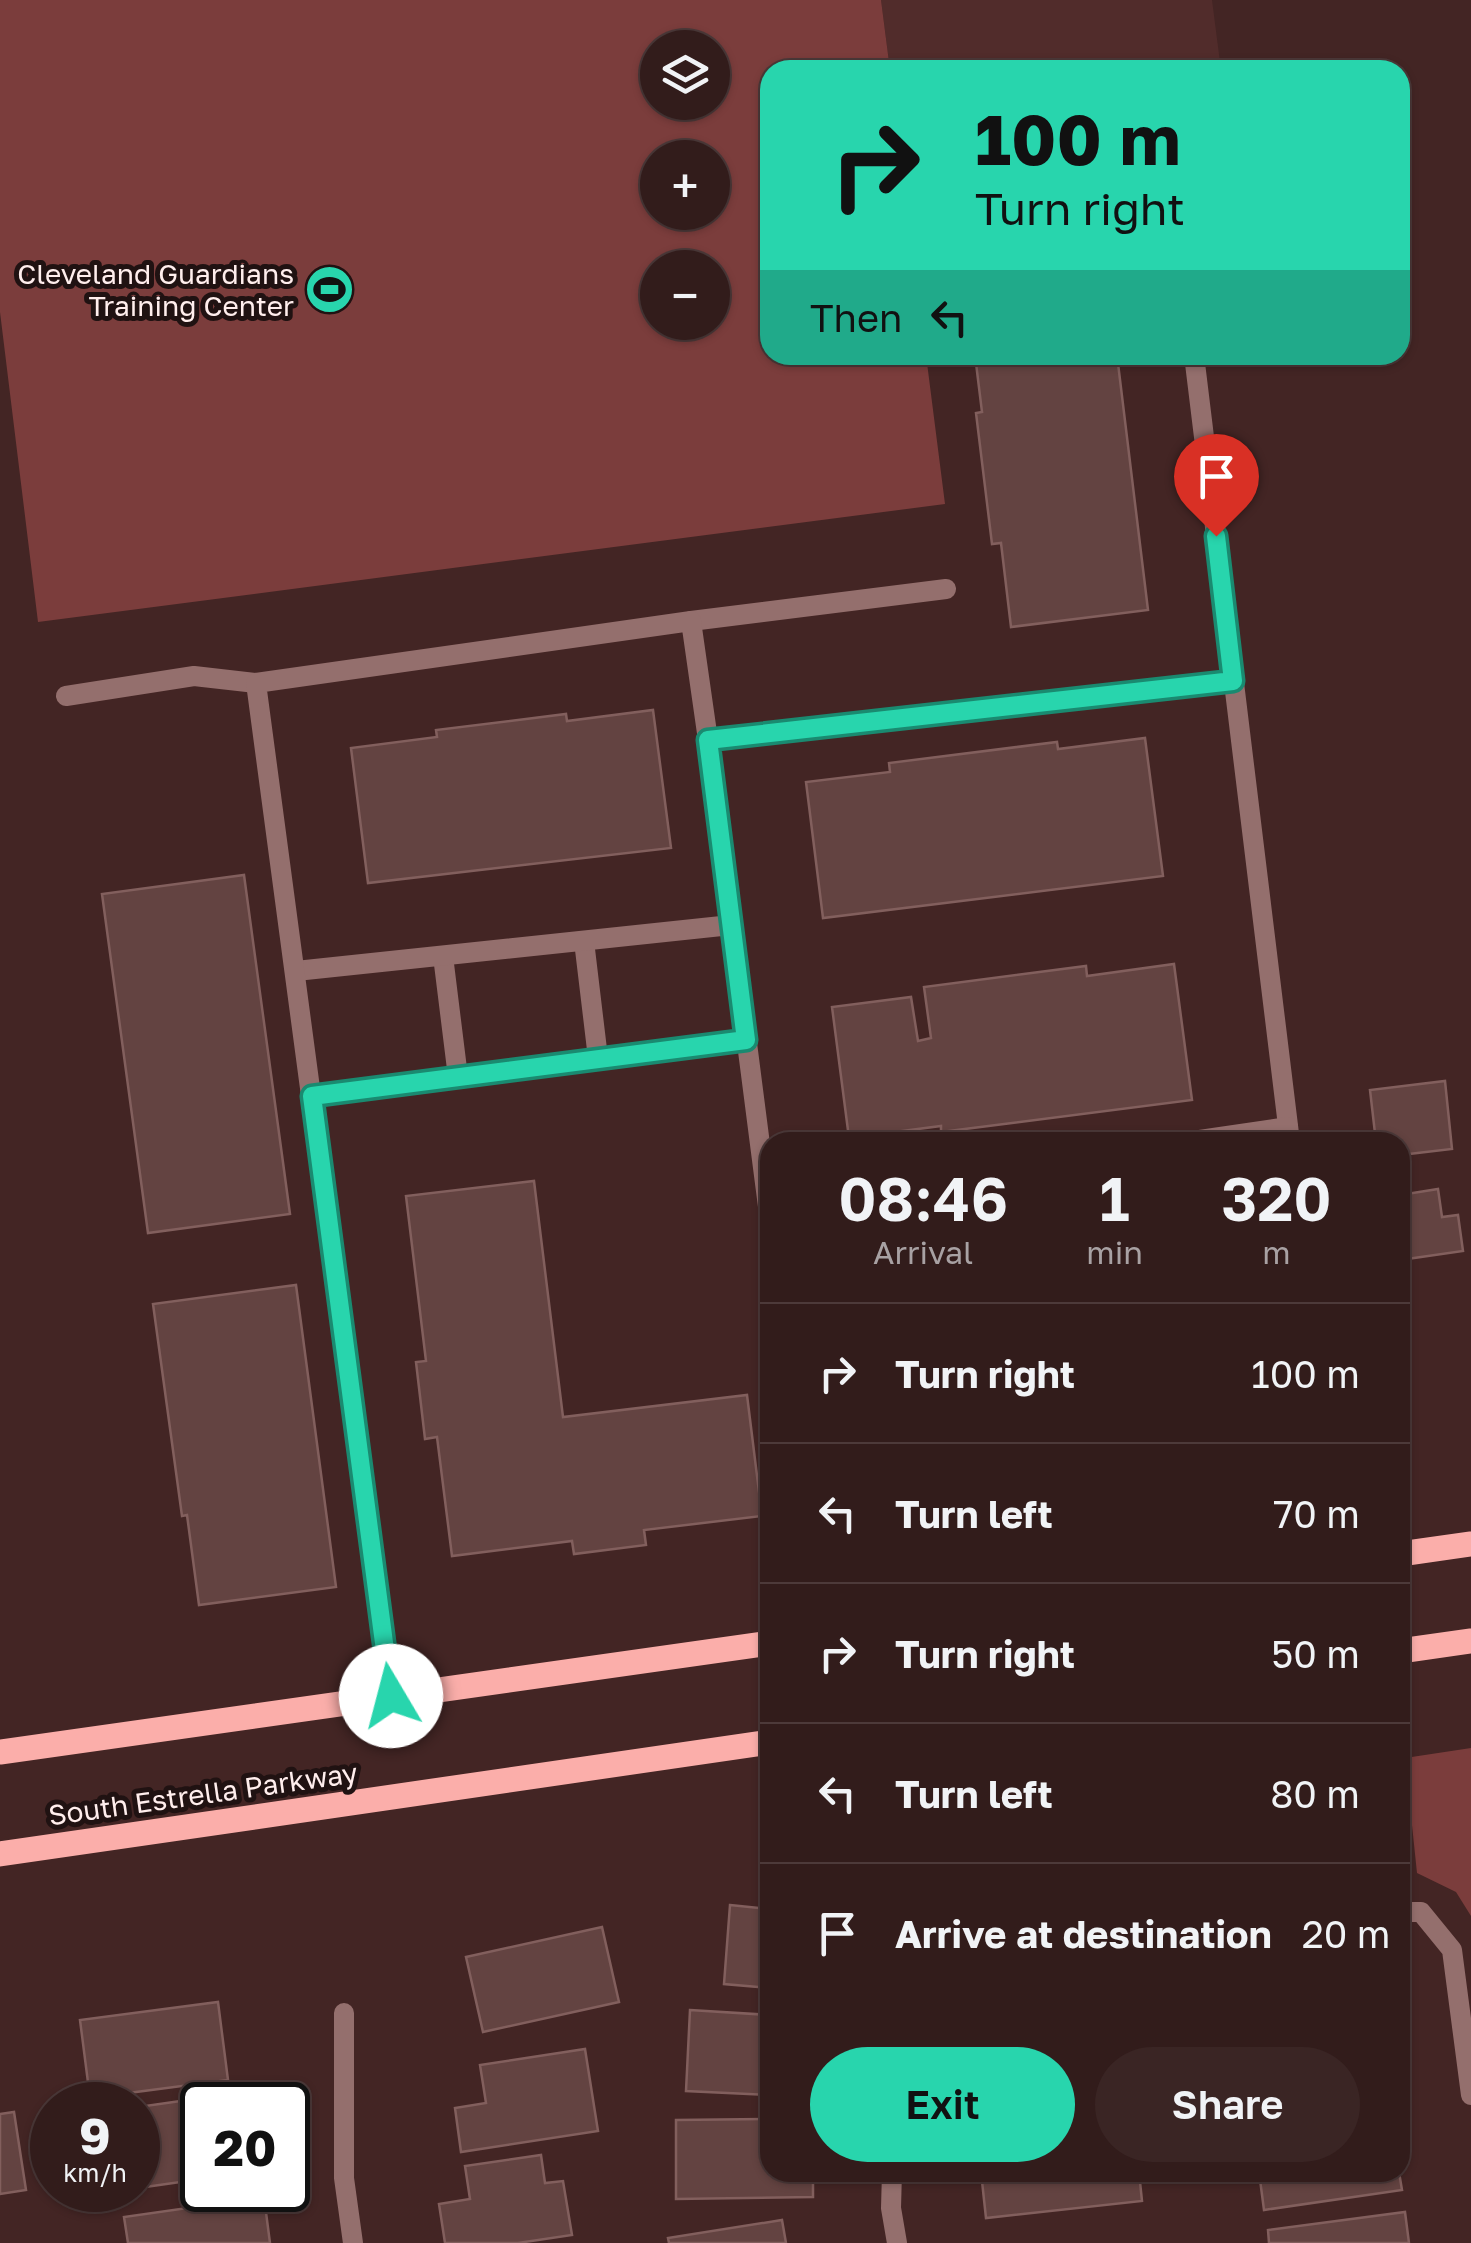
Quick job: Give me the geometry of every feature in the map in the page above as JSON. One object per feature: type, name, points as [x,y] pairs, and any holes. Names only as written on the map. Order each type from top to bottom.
[{"type":"main road","points":[[1410,1553],[1471,1544]]},
{"type":"main road","points":[[1410,1650],[1471,1641]]},
{"type":"main road","points":[[0,1752],[760,1644]]},
{"type":"main road","name":"South Estrella Parkway","points":[[0,1854],[760,1743]]},
{"type":"street","points":[[1195,365],[1289,1132]]},
{"type":"street","points":[[66,696],[194,676],[256,683],[691,621],[946,590]]},
{"type":"street","points":[[691,621],[760,1143]]},
{"type":"street","points":[[708,740],[1233,681]]},
{"type":"street","points":[[256,683],[391,1696]]},
{"type":"street","points":[[296,971],[731,925]]},
{"type":"street","points":[[584,941],[598,1058]]},
{"type":"street","points":[[443,956],[458,1076]]},
{"type":"street","points":[[312,1096],[746,1040]]},
{"type":"street","points":[[1411,1912],[1452,1950],[1471,2095]]},
{"type":"street","points":[[344,2013],[344,2178],[353,2243]]},
{"type":"street","points":[[891,2182],[890,2208],[897,2243]]},
{"type":"shaded area","name":"Cleveland Guardians Training Center","points":[[0,0],[881,0],[889,60],[760,60],[760,365],[927,365],[945,504],[38,622],[0,312]]},
{"type":"shaded area","points":[[881,0],[1212,0],[1220,60],[889,60]]},
{"type":"shaded area","points":[[1471,1748],[1471,1916],[1456,1892],[1417,1873],[1410,1757]]},
{"type":"building","points":[[976,365],[1118,365],[1148,610],[1011,627],[1001,543],[992,544],[976,413],[982,412]]},
{"type":"building","points":[[653,710],[671,848],[368,883],[351,748],[437,737],[436,730],[566,714],[567,721]]},
{"type":"building","points":[[1145,738],[1163,876],[823,918],[806,782],[890,772],[889,763],[1057,742],[1058,749]]},
{"type":"building","points":[[244,875],[290,1214],[148,1233],[102,894]]},
{"type":"building","points":[[1174,964],[1192,1100],[941,1132],[941,1126],[895,1132],[848,1132],[832,1007],[911,997],[918,1041],[931,1038],[924,987],[1086,966],[1087,976]]},
{"type":"building","points":[[1445,1081],[1452,1149],[1410,1154],[1410,1132],[1375,1132],[1370,1090]]},
{"type":"building","points":[[534,1181],[563,1417],[747,1395],[760,1516],[644,1530],[646,1545],[574,1554],[572,1541],[452,1556],[437,1437],[425,1439],[416,1362],[426,1361],[406,1196]]},
{"type":"building","points":[[1438,1189],[1442,1217],[1458,1215],[1463,1251],[1410,1259],[1410,1193]]},
{"type":"building","points":[[296,1285],[336,1587],[199,1605],[187,1515],[182,1516],[153,1304]]},
{"type":"building","points":[[730,1905],[760,1908],[760,1987],[724,1984]]},
{"type":"building","points":[[602,1927],[619,2002],[483,2032],[466,1957]]},
{"type":"building","points":[[218,2002],[228,2080],[180,2082],[180,2086],[160,2089],[160,2082],[88,2082],[80,2020]]},
{"type":"building","points":[[690,2010],[760,2014],[760,2095],[686,2091]]},
{"type":"building","points":[[585,2049],[598,2131],[461,2152],[455,2108],[486,2103],[480,2065]]},
{"type":"building","points":[[180,2101],[180,2182],[160,2185],[160,2104]]},
{"type":"building","points":[[14,2112],[26,2190],[0,2194],[0,2114]]},
{"type":"building","points":[[760,2119],[760,2182],[813,2182],[813,2197],[676,2199],[676,2120]]},
{"type":"building","points":[[541,2155],[545,2183],[563,2181],[572,2235],[518,2243],[445,2243],[439,2204],[470,2199],[465,2166]]},
{"type":"building","points":[[982,2182],[1140,2182],[1142,2201],[986,2218]]},
{"type":"building","points":[[1260,2182],[1401,2182],[1402,2190],[1264,2210]]},
{"type":"building","points":[[160,2212],[266,2212],[270,2243],[128,2243],[124,2217]]},
{"type":"building","points":[[1405,2212],[1409,2243],[1269,2243],[1268,2230]]},
{"type":"building","points":[[782,2220],[786,2243],[669,2243],[668,2238]]},
{"type":"place","name":"Cleveland Guardians Training Center","points":[[329,290]]},
{"type":"route","points":[[391,1696],[312,1096],[746,1040],[708,740],[1233,681],[1216,536]]}]
